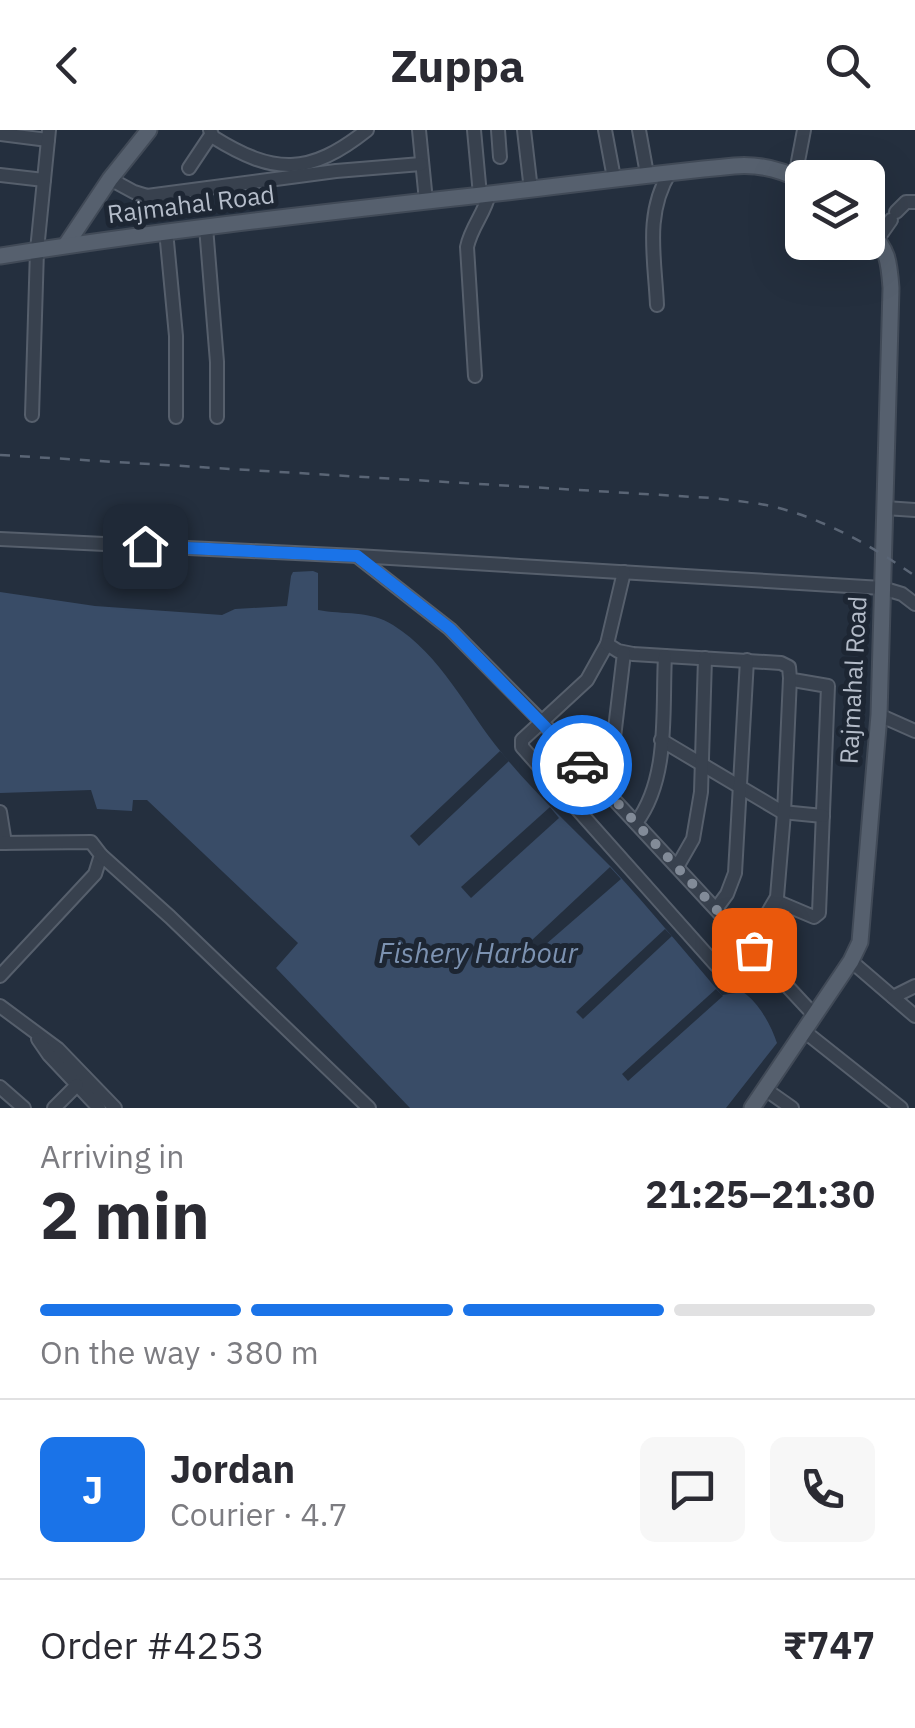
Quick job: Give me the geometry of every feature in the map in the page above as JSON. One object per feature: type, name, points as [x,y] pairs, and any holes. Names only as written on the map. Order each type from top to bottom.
[{"type":"main road","points":[[66,245],[149,130]]},
{"type":"main road","name":"Rajmahal Road","points":[[0,256],[647,174],[749,165],[785,172]]},
{"type":"main road","name":"Rajmahal Road","points":[[752,1108],[860,942],[878,715],[891,288],[885,253]]},
{"type":"street","points":[[188,168],[210,132],[254,159],[289,166],[338,150],[367,130]]},
{"type":"street","points":[[419,130],[426,202]]},
{"type":"street","points":[[474,130],[485,195],[484,210],[466,246],[475,376]]},
{"type":"street","points":[[498,130],[500,157]]},
{"type":"street","points":[[524,130],[531,190]]},
{"type":"street","points":[[605,130],[614,178]]},
{"type":"street","points":[[639,130],[647,174]]},
{"type":"street","points":[[801,160],[804,130]]},
{"type":"street","points":[[0,134],[48,135],[36,250],[32,415]]},
{"type":"street","points":[[110,179],[147,196],[421,164]]},
{"type":"street","points":[[657,305],[652,216],[670,172]]},
{"type":"street","points":[[0,175],[44,180]]},
{"type":"street","points":[[885,223],[906,202],[915,202]]},
{"type":"street","points":[[206,227],[218,417]]},
{"type":"street","points":[[166,232],[176,336],[176,417]]},
{"type":"street","points":[[885,508],[915,510]]},
{"type":"street","points":[[0,540],[357,556],[882,588],[902,594],[915,604]]},
{"type":"street","points":[[357,556],[450,629],[542,722],[814,1015]]},
{"type":"street","points":[[608,644],[624,653],[746,660],[789,667],[784,813],[776,901],[752,947],[735,966],[716,966],[522,746],[522,740],[587,680],[608,644],[624,572]]},
{"type":"street","points":[[599,783],[612,754],[624,653]]},
{"type":"street","points":[[636,824],[652,794],[661,740],[665,656]]},
{"type":"street","points":[[677,867],[695,831],[703,767],[706,658]]},
{"type":"street","points":[[716,909],[734,881],[746,660]]},
{"type":"street","points":[[776,901],[814,916],[819,913],[829,689],[826,684],[790,678]]},
{"type":"street","points":[[878,715],[915,731]]},
{"type":"street","points":[[661,740],[784,813],[824,816]]},
{"type":"street","points":[[0,812],[2,843],[91,842],[369,1108]]},
{"type":"street","points":[[0,976],[95,874],[101,855]]},
{"type":"street","points":[[851,961],[915,1016]]},
{"type":"street","points":[[893,997],[915,986]]},
{"type":"street","points":[[3,1013],[58,1050],[115,1108]]},
{"type":"street","points":[[33,1030],[50,1055],[99,1108]]},
{"type":"street","points":[[804,1031],[901,1108]]},
{"type":"street","points":[[54,1108],[77,1085]]},
{"type":"street","points":[[0,1087],[14,1105]]},
{"type":"street","points":[[765,1089],[792,1108]]},
{"type":"water","name":"Fishery Harbour","points":[[293,572],[318,573],[318,610],[375,617],[410,637],[439,667],[514,767],[612,868],[722,995],[743,992],[759,1008],[777,1043],[726,1108],[410,1108],[276,968],[298,943],[147,800],[133,800],[132,811],[97,809],[91,790],[0,793],[0,592],[95,606],[222,615],[235,609],[287,606]]},
{"type":"pier","points":[[500,751],[509,761],[419,846],[410,836]]},
{"type":"pier","points":[[550,807],[559,818],[471,898],[461,887]]},
{"type":"pier","points":[[610,867],[621,879],[522,965],[515,956]]},
{"type":"pier","points":[[665,929],[672,936],[583,1019],[576,1012]]},
{"type":"pier","points":[[716,989],[723,996],[628,1081],[622,1074]]},
{"type":"railway","points":[[0,455],[746,502],[786,510],[825,524],[915,576]]},
{"type":"way so far","points":[[582,765],[754,950]]},
{"type":"route","points":[[145,546],[357,556],[450,629],[582,765]]}]
